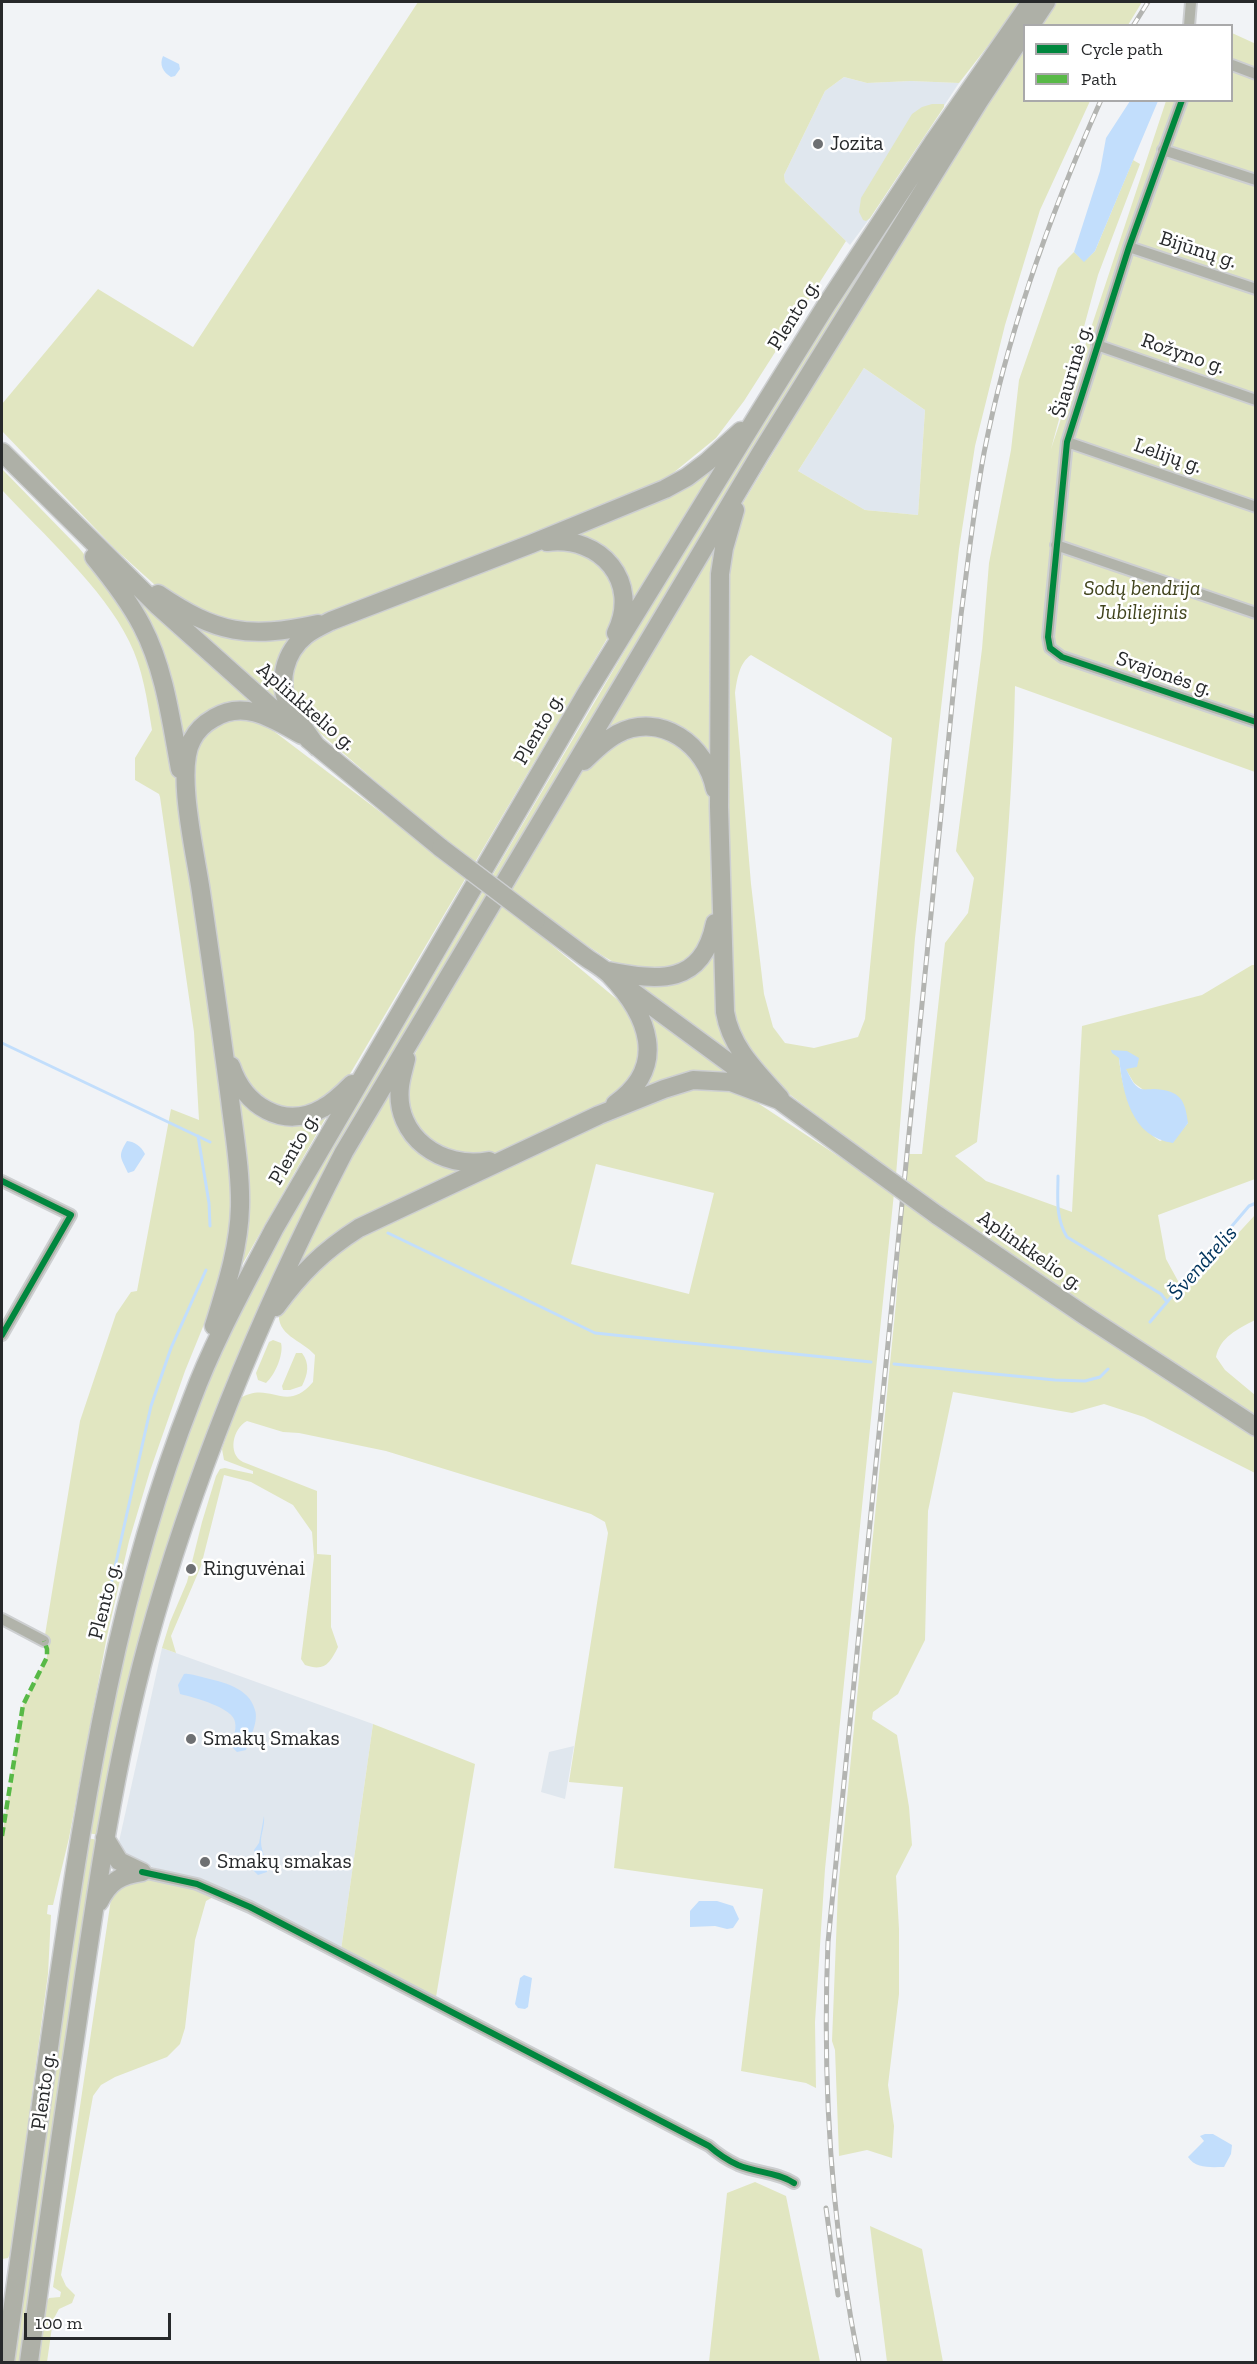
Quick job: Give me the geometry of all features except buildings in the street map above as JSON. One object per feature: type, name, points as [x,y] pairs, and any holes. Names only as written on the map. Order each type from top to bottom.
[{"type":"highway","points":[[972,97],[1031,2]]},
{"type":"highway","points":[[1031,24],[1046,2]]},
{"type":"highway","points":[[972,97],[1023,34]]},
{"type":"highway","name":"Plento g.","points":[[4,2362],[80,1834],[105,1694],[153,1511],[192,1398],[230,1313],[268,1240],[586,694],[827,303],[972,97]]},
{"type":"highway","name":"Plento g.","points":[[28,2362],[105,1838],[134,1698],[153,1625],[192,1500],[233,1391],[282,1276],[344,1152],[972,97]]},
{"type":"highway","points":[[317,747],[289,706],[284,687],[288,657],[294,647],[307,635],[331,621],[531,544],[665,489],[707,462],[756,418]]},
{"type":"highway","name":"Aplinkkelio g.","points":[[2,452],[158,606],[302,735],[441,848],[868,1166],[1084,1316],[1256,1427]]},
{"type":"highway","points":[[760,454],[730,522],[720,574],[719,807],[723,985],[727,1026],[741,1053],[782,1102]]},
{"type":"highway","points":[[55,506],[130,605],[147,637],[165,688],[188,803],[218,1002],[239,1176],[240,1206],[238,1235],[232,1265],[192,1398]]},
{"type":"highway","points":[[531,544],[568,541],[581,544],[600,554],[614,568],[619,578],[623,592],[623,619],[586,694]]},
{"type":"highway","points":[[119,568],[191,615],[226,629],[273,633],[331,621]]},
{"type":"highway","points":[[188,803],[186,756],[191,741],[207,722],[220,714],[246,710],[268,717],[302,735]]},
{"type":"highway","points":[[566,779],[597,747],[618,734],[635,728],[660,729],[683,739],[706,761],[712,774],[719,807]]},
{"type":"highway","points":[[607,973],[661,978],[681,973],[691,967],[711,942],[721,895]]},
{"type":"highway","points":[[599,1115],[625,1097],[637,1084],[645,1070],[648,1055],[648,1039],[643,1023],[607,973]]},
{"type":"highway","points":[[218,1002],[236,1079],[244,1093],[270,1112],[294,1116],[322,1109],[366,1070]]},
{"type":"highway","points":[[410,1040],[399,1088],[408,1126],[417,1140],[446,1159],[463,1164],[511,1157]]},
{"type":"highway","points":[[233,1391],[248,1369],[276,1308],[306,1268],[331,1245],[358,1228],[599,1115],[671,1086],[693,1080],[731,1082],[782,1102]]},
{"type":"highway","points":[[105,1838],[119,1861],[142,1872]]},
{"type":"highway","points":[[93,1914],[106,1887],[113,1881],[118,1877],[142,1872]]},
{"type":"street","points":[[1189,24],[1191,2]]},
{"type":"street","points":[[1233,65],[1256,74]]},
{"type":"street","name":"Šiaurinė g.","points":[[1062,657],[1050,648],[1048,637],[1067,442],[1129,247],[1181,102]]},
{"type":"street","points":[[1163,150],[1256,180]]},
{"type":"street","name":"Bijūnų g.","points":[[1129,247],[1256,289]]},
{"type":"street","name":"Rožyno g.","points":[[1097,345],[1256,400]]},
{"type":"street","name":"Lelijų g.","points":[[1067,442],[1256,507]]},
{"type":"street","points":[[1056,545],[1256,613]]},
{"type":"street","name":"Svajonės g.","points":[[1062,657],[1256,722]]},
{"type":"street","points":[[2,1181],[71,1215],[2,1335]]},
{"type":"street","points":[[2,1619],[44,1641]]},
{"type":"street","points":[[142,1872],[197,1884],[250,1907],[709,2146],[722,2157],[740,2166],[784,2176],[794,2183]]},
{"type":"shaded area","points":[[844,77],[867,83],[911,81],[959,83],[850,245],[785,182],[784,175],[825,91]]},
{"type":"shaded area","points":[[864,368],[925,410],[918,515],[865,510],[798,471]]},
{"type":"shaded area","points":[[162,1648],[373,1724],[341,1950],[183,1877],[125,1858],[118,1846]]},
{"type":"shaded area","points":[[574,1746],[565,1799],[541,1792],[549,1752]]},
{"type":"green space","points":[[418,2],[1022,2],[959,83],[911,81],[867,83],[844,77],[825,91],[784,175],[785,182],[846,241],[744,401],[716,438],[667,478],[668,483],[332,615],[252,630],[172,598],[114,548],[2,431],[2,404],[98,289],[193,347]]},
{"type":"green space","points":[[1053,2],[1142,2],[1129,24],[1037,24]]},
{"type":"green space","name":"Sodų bendrija Jubiliejinis","points":[[1233,33],[1256,44],[1255,772],[1015,686],[1006,857],[977,1142],[955,1156],[986,1181],[1072,1212],[1082,1026],[1202,995],[1255,965],[1255,1179],[1158,1215],[1166,1259],[1184,1292],[1255,1215],[1255,1320],[1236,1330],[1226,1339],[1221,1344],[1216,1357],[1225,1370],[1255,1395],[1255,1419],[946,1213],[947,1210],[905,1182],[909,1154],[922,1154],[945,943],[968,913],[974,878],[956,851],[982,649],[989,563],[1011,450],[1019,380],[1058,268],[1074,252],[1084,261],[1095,251],[1133,160],[1140,164],[1098,275],[1051,449],[1166,102],[1233,102]],"holes":[[[1119,1058],[1134,1083],[1188,1123],[1181,1131],[1160,1141],[1150,1134],[1130,1105]]]},
{"type":"green space","points":[[1023,44],[1023,102],[1090,102],[1040,210],[1005,325],[975,446],[959,549],[915,938],[896,1175],[776,1084],[754,1062],[734,1027],[723,606],[732,533],[743,503],[852,322],[936,176]],"holes":[[[864,368],[925,410],[918,515],[865,510],[798,471]],[[751,655],[892,738],[865,1019],[858,1037],[814,1048],[785,1043],[773,1027],[764,994],[751,884],[735,693],[741,667]]]},
{"type":"green space","points":[[932,104],[944,104],[944,107],[870,218],[863,220],[859,212],[861,198],[912,114]]},
{"type":"green space","points":[[957,126],[658,607],[578,741],[232,1372],[100,1835],[87,1833],[100,1743],[146,1558],[184,1435],[252,1284],[713,501],[867,253]]},
{"type":"green space","points":[[717,462],[629,610],[629,592],[567,534]]},
{"type":"green space","points":[[2,469],[79,548],[112,588],[131,617],[159,684],[181,801],[233,1161],[231,1234],[211,1307],[185,1371],[150,1471],[129,1541],[107,1636],[69,1838],[53,1905],[48,1905],[47,1914],[51,1915],[48,1974],[11,2252],[8,2258],[2,2259],[2,1836],[23,1705],[47,1657],[44,1641],[80,1421],[116,1314],[131,1292],[137,1291],[171,1109],[199,1120],[194,1032],[160,797],[159,794],[135,780],[135,758],[152,730],[141,673],[129,641],[104,602],[71,562],[2,490]]},
{"type":"green space","points":[[722,530],[714,763],[661,724],[600,737]]},
{"type":"green space","points":[[549,546],[562,547],[600,562],[618,594],[611,632],[338,1091],[302,1111],[257,1100],[234,1063],[191,784],[190,763],[205,730],[229,716],[259,720],[445,861],[453,848],[314,728],[295,706],[289,666],[312,637]]},
{"type":"green space","points":[[129,591],[259,708],[239,705],[181,746]]},
{"type":"green space","points":[[184,620],[302,633],[280,705]]},
{"type":"green space","points":[[652,732],[690,750],[710,784],[712,920],[696,957],[670,973],[624,968],[533,909],[524,922],[619,1001],[632,1016],[639,1029],[640,1066],[620,1094],[595,1109],[502,1151],[477,1159],[452,1157],[412,1127],[403,1097],[407,1070],[420,1044],[586,766],[612,742]]},
{"type":"green space","points":[[717,944],[733,1057],[631,982],[655,984]]},
{"type":"green space","points":[[641,1008],[736,1077],[638,1092]]},
{"type":"green space","points":[[395,1082],[397,1115],[471,1170],[294,1270],[341,1176]]},
{"type":"green space","points":[[702,1085],[738,1090],[894,1193],[825,1869],[815,2022],[816,2088],[806,2083],[741,2071],[763,1889],[614,1868],[623,1787],[569,1782],[608,1533],[605,1522],[591,1514],[386,1451],[299,1433],[283,1432],[247,1421],[242,1424],[235,1435],[234,1447],[238,1458],[317,1491],[317,1554],[331,1555],[331,1627],[338,1647],[329,1662],[322,1667],[305,1665],[301,1659],[314,1557],[312,1532],[293,1505],[251,1482],[224,1475],[201,1566],[171,1636],[176,1653],[162,1648],[187,1582],[216,1476],[220,1469],[225,1468],[253,1474],[253,1471],[224,1460],[222,1449],[239,1399],[260,1393],[294,1396],[313,1382],[315,1355],[285,1332],[279,1319],[279,1311],[341,1242],[636,1105]],"holes":[[[596,1164],[714,1193],[689,1294],[571,1264]]]},
{"type":"green space","points":[[233,1091],[252,1110],[329,1112],[230,1286]]},
{"type":"green space","points":[[903,1200],[1172,1383],[1255,1436],[1255,1473],[1144,1417],[1104,1404],[1072,1413],[953,1392],[928,1511],[925,1640],[898,1694],[873,1712],[872,1719],[897,1735],[909,1807],[912,1845],[896,1876],[899,1994],[888,2085],[894,2126],[892,2158],[867,2150],[839,2156],[835,2050],[832,2041],[838,1890],[896,1303]]},
{"type":"green space","points":[[273,1340],[281,1343],[282,1348],[275,1370],[266,1383],[258,1380],[256,1373],[269,1342]]},
{"type":"green space","points":[[296,1353],[302,1353],[306,1361],[306,1377],[302,1386],[283,1390],[282,1386]]},
{"type":"green space","points":[[373,1724],[475,1764],[436,1997],[341,1950]]},
{"type":"green space","points":[[86,1838],[99,1840],[21,2362],[10,2362]]},
{"type":"green space","points":[[141,1878],[178,1885],[215,1896],[206,1901],[195,1940],[185,2028],[180,2044],[167,2057],[115,2077],[101,2085],[93,2096],[61,2275],[66,2286],[75,2295],[72,2303],[59,2309],[53,2320],[47,2362],[37,2362],[46,2303],[49,2298],[60,2297],[61,2292],[53,2287],[111,1899],[116,1890]]},
{"type":"green space","points":[[755,2182],[786,2196],[820,2362],[709,2362],[727,2193]]},
{"type":"green space","points":[[870,2226],[922,2249],[943,2362],[887,2362]]},
{"type":"water","points":[[163,56],[179,64],[180,69],[175,76],[171,77],[164,71],[161,62]]},
{"type":"water","points":[[1129,102],[1158,102],[1095,251],[1084,262],[1074,252],[1100,171],[1106,138]]},
{"type":"water","points":[[1111,1050],[1127,1051],[1139,1058],[1137,1067],[1126,1069],[1138,1088],[1170,1092],[1176,1094],[1183,1102],[1188,1123],[1173,1143],[1147,1132],[1139,1123],[1132,1112],[1123,1086],[1119,1058]]},
{"type":"water","points":[[127,1141],[138,1145],[145,1154],[134,1171],[128,1173],[121,1157]]},
{"type":"water","points":[[184,1674],[234,1687],[252,1702],[256,1715],[255,1725],[246,1750],[237,1752],[231,1746],[235,1722],[228,1712],[212,1704],[180,1694],[178,1685]]},
{"type":"water","points":[[264,1816],[261,1842],[267,1872],[258,1875],[253,1870],[256,1858],[254,1850],[259,1843]]},
{"type":"water","points":[[699,1901],[717,1901],[733,1906],[739,1919],[733,1928],[727,1929],[715,1926],[690,1927],[690,1911]]},
{"type":"water","points":[[524,1975],[532,1978],[528,2007],[525,2009],[518,2008],[515,2004],[520,1978]]},
{"type":"water","points":[[1213,2134],[1232,2145],[1231,2154],[1224,2167],[1195,2164],[1188,2157],[1204,2141],[1200,2136]]},
{"type":"waterway","points":[[2,1043],[210,1142]]},
{"type":"waterway","points":[[198,1136],[209,1203],[210,1226]]},
{"type":"waterway","points":[[1058,1176],[1059,1215],[1067,1237],[1161,1294],[1167,1302]]},
{"type":"waterway","name":"Švendrelis","points":[[1150,1322],[1249,1206],[1256,1203]]},
{"type":"waterway","points":[[388,1233],[595,1333],[871,1362]]},
{"type":"waterway","points":[[104,1616],[151,1406],[171,1348],[206,1270]]},
{"type":"waterway","points":[[894,1364],[1085,1381],[1100,1377],[1108,1369]]},
{"type":"railway","points":[[1134,24],[1148,2]]},
{"type":"railway","points":[[859,2362],[842,2258],[831,2153],[826,2048],[828,1942],[961,615],[980,473],[1005,362],[1048,230],[1100,102]]},
{"type":"railway","points":[[826,2208],[838,2295]]},
{"type":"marked path","points":[[2,1836],[23,1705],[47,1657],[44,1641]]},
{"type":"cycle path","points":[[1181,102],[1129,247],[1067,442],[1048,637],[1050,648],[1062,657],[1256,722]]},
{"type":"cycle path","points":[[2,1181],[71,1215],[2,1335]]},
{"type":"cycle path","points":[[142,1872],[197,1884],[250,1907],[709,2146],[734,2163],[794,2183]]},
{"type":"place","name":"Jozita","points":[[818,144]]},
{"type":"place","name":"Ringuvėnai","points":[[191,1569]]},
{"type":"place","name":"Smakų Smakas","points":[[191,1739]]},
{"type":"place","name":"Smakų smakas","points":[[205,1862]]}]
